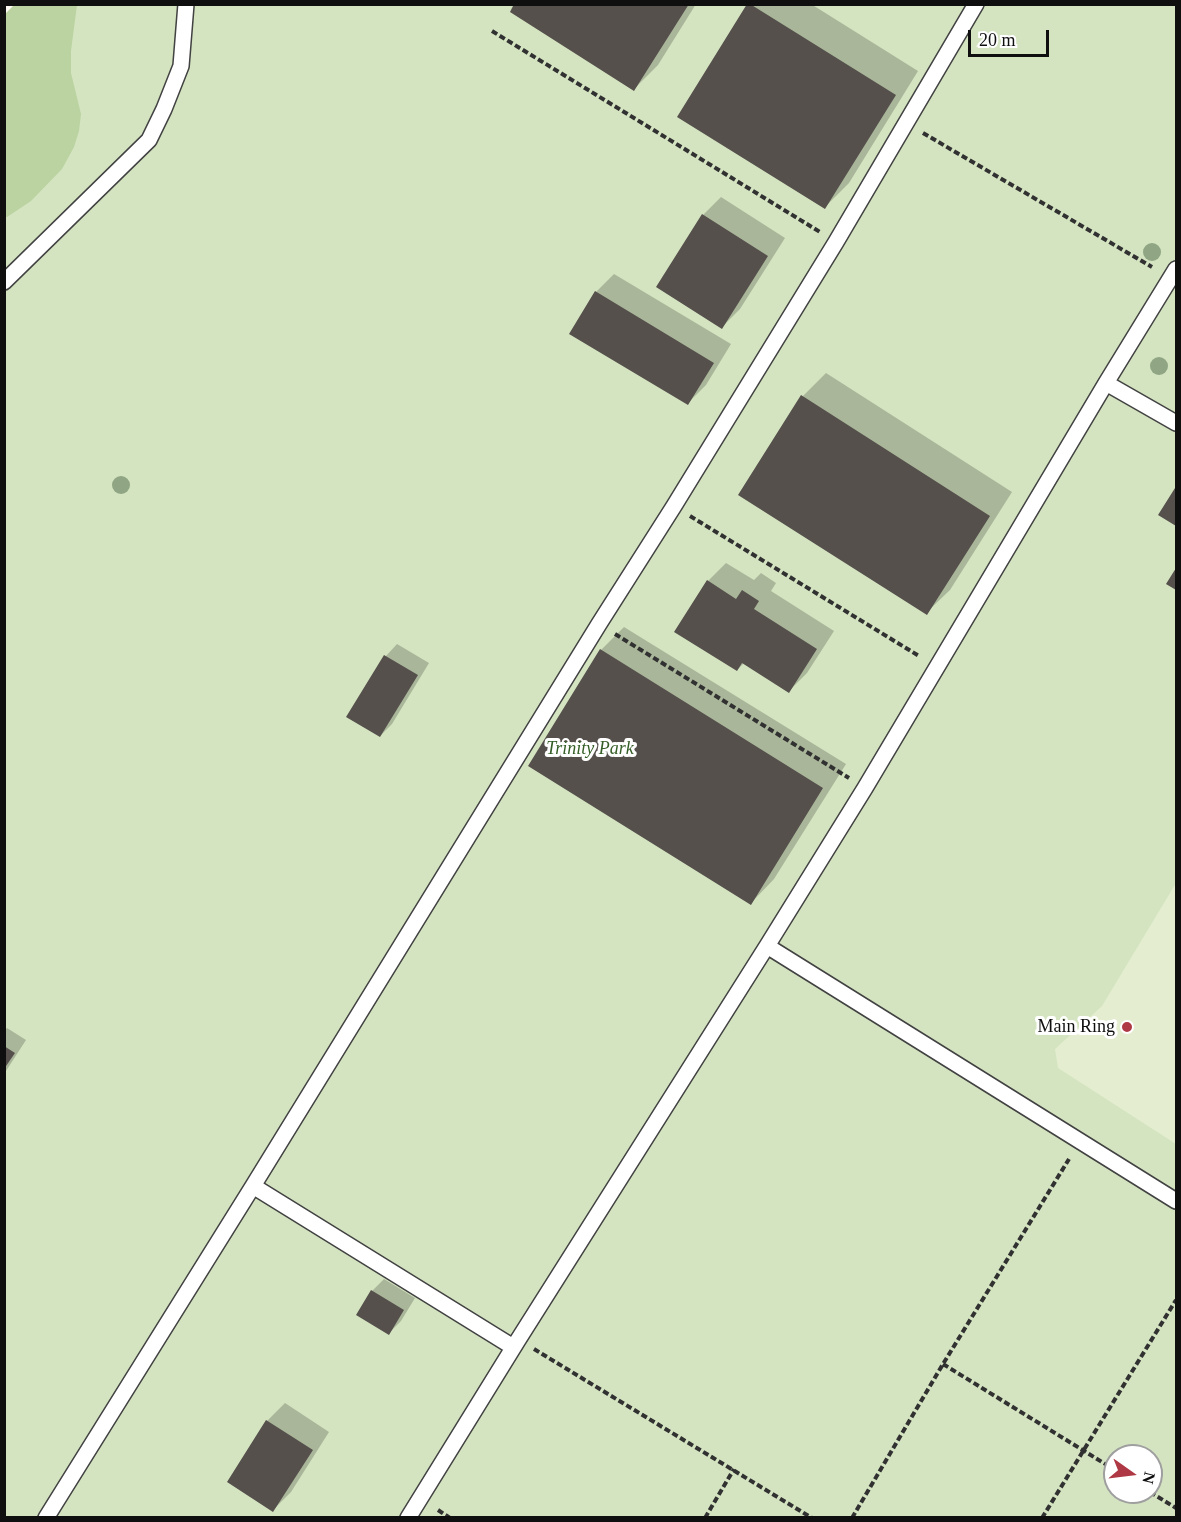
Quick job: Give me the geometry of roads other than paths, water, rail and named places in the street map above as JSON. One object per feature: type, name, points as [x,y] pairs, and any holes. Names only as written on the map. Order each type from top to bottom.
[{"type":"lane","points":[[4,282],[149,140],[181,66],[186,4]]},
{"type":"lane","points":[[46,1518],[674,506],[836,242],[976,4]]},
{"type":"lane","points":[[408,1518],[515,1343],[767,946],[1174,274]]},
{"type":"lane","points":[[1106,383],[1176,423]]},
{"type":"lane","points":[[767,946],[1176,1201]]},
{"type":"lane","points":[[252,1186],[515,1343]]},
{"type":"place","name":"Main Ring","points":[[1127,1027]]},
{"type":"park label","name":"Trinity Park","points":[[590,749]]}]
